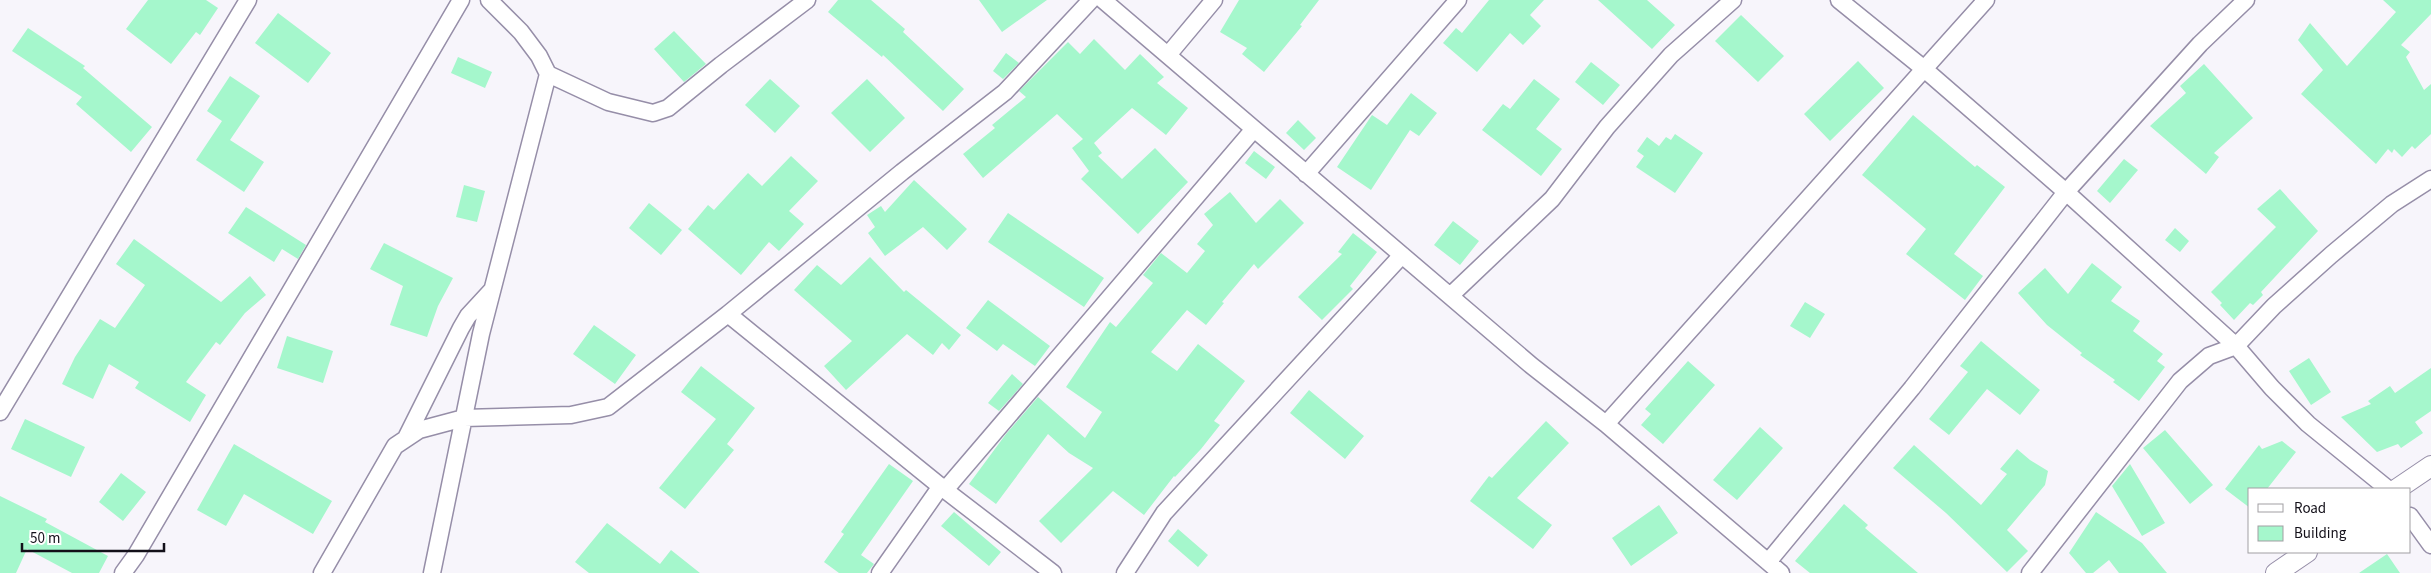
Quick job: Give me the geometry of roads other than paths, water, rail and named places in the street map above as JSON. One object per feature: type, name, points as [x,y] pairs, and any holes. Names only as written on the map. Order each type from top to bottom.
[{"type":"street","points":[[0,412],[248,0]]},
{"type":"street","points":[[123,573],[141,547],[462,0]]},
{"type":"street","points":[[489,0],[521,32],[539,56],[548,74],[608,102],[653,113],[668,108],[807,0]]},
{"type":"street","points":[[322,573],[395,446],[407,436],[436,424],[464,418],[571,415],[608,407],[728,314],[902,172],[1005,92],[1091,0]]},
{"type":"street","points":[[1103,0],[1450,296],[1606,424],[1781,573]]},
{"type":"street","points":[[1168,56],[1214,0]]},
{"type":"street","points":[[1306,174],[1458,0]]},
{"type":"street","points":[[1450,296],[1552,198],[1606,127],[1671,55],[1733,0]]},
{"type":"street","points":[[1839,0],[1923,68],[2066,192],[2236,346],[2272,388],[2308,424],[2387,488]]},
{"type":"street","points":[[1606,424],[1923,68],[1986,0]]},
{"type":"street","points":[[1768,562],[1912,388],[2066,192],[2200,44],[2246,0]]},
{"type":"street","points":[[432,573],[493,288],[548,74]]},
{"type":"street","points":[[880,573],[943,488],[1254,129]]},
{"type":"street","points":[[2030,573],[2056,537],[2180,381],[2209,356],[2236,346],[2274,306],[2331,255],[2392,204],[2431,179]]},
{"type":"street","points":[[1125,573],[1164,513],[1402,255]]},
{"type":"street","points":[[407,436],[461,328],[468,316],[493,288]]},
{"type":"street","points":[[728,314],[943,488],[1053,573]]},
{"type":"street","points":[[2398,488],[2431,466]]},
{"type":"street","points":[[2411,517],[2431,545]]},
{"type":"street","points":[[2276,573],[2305,553]]}]
